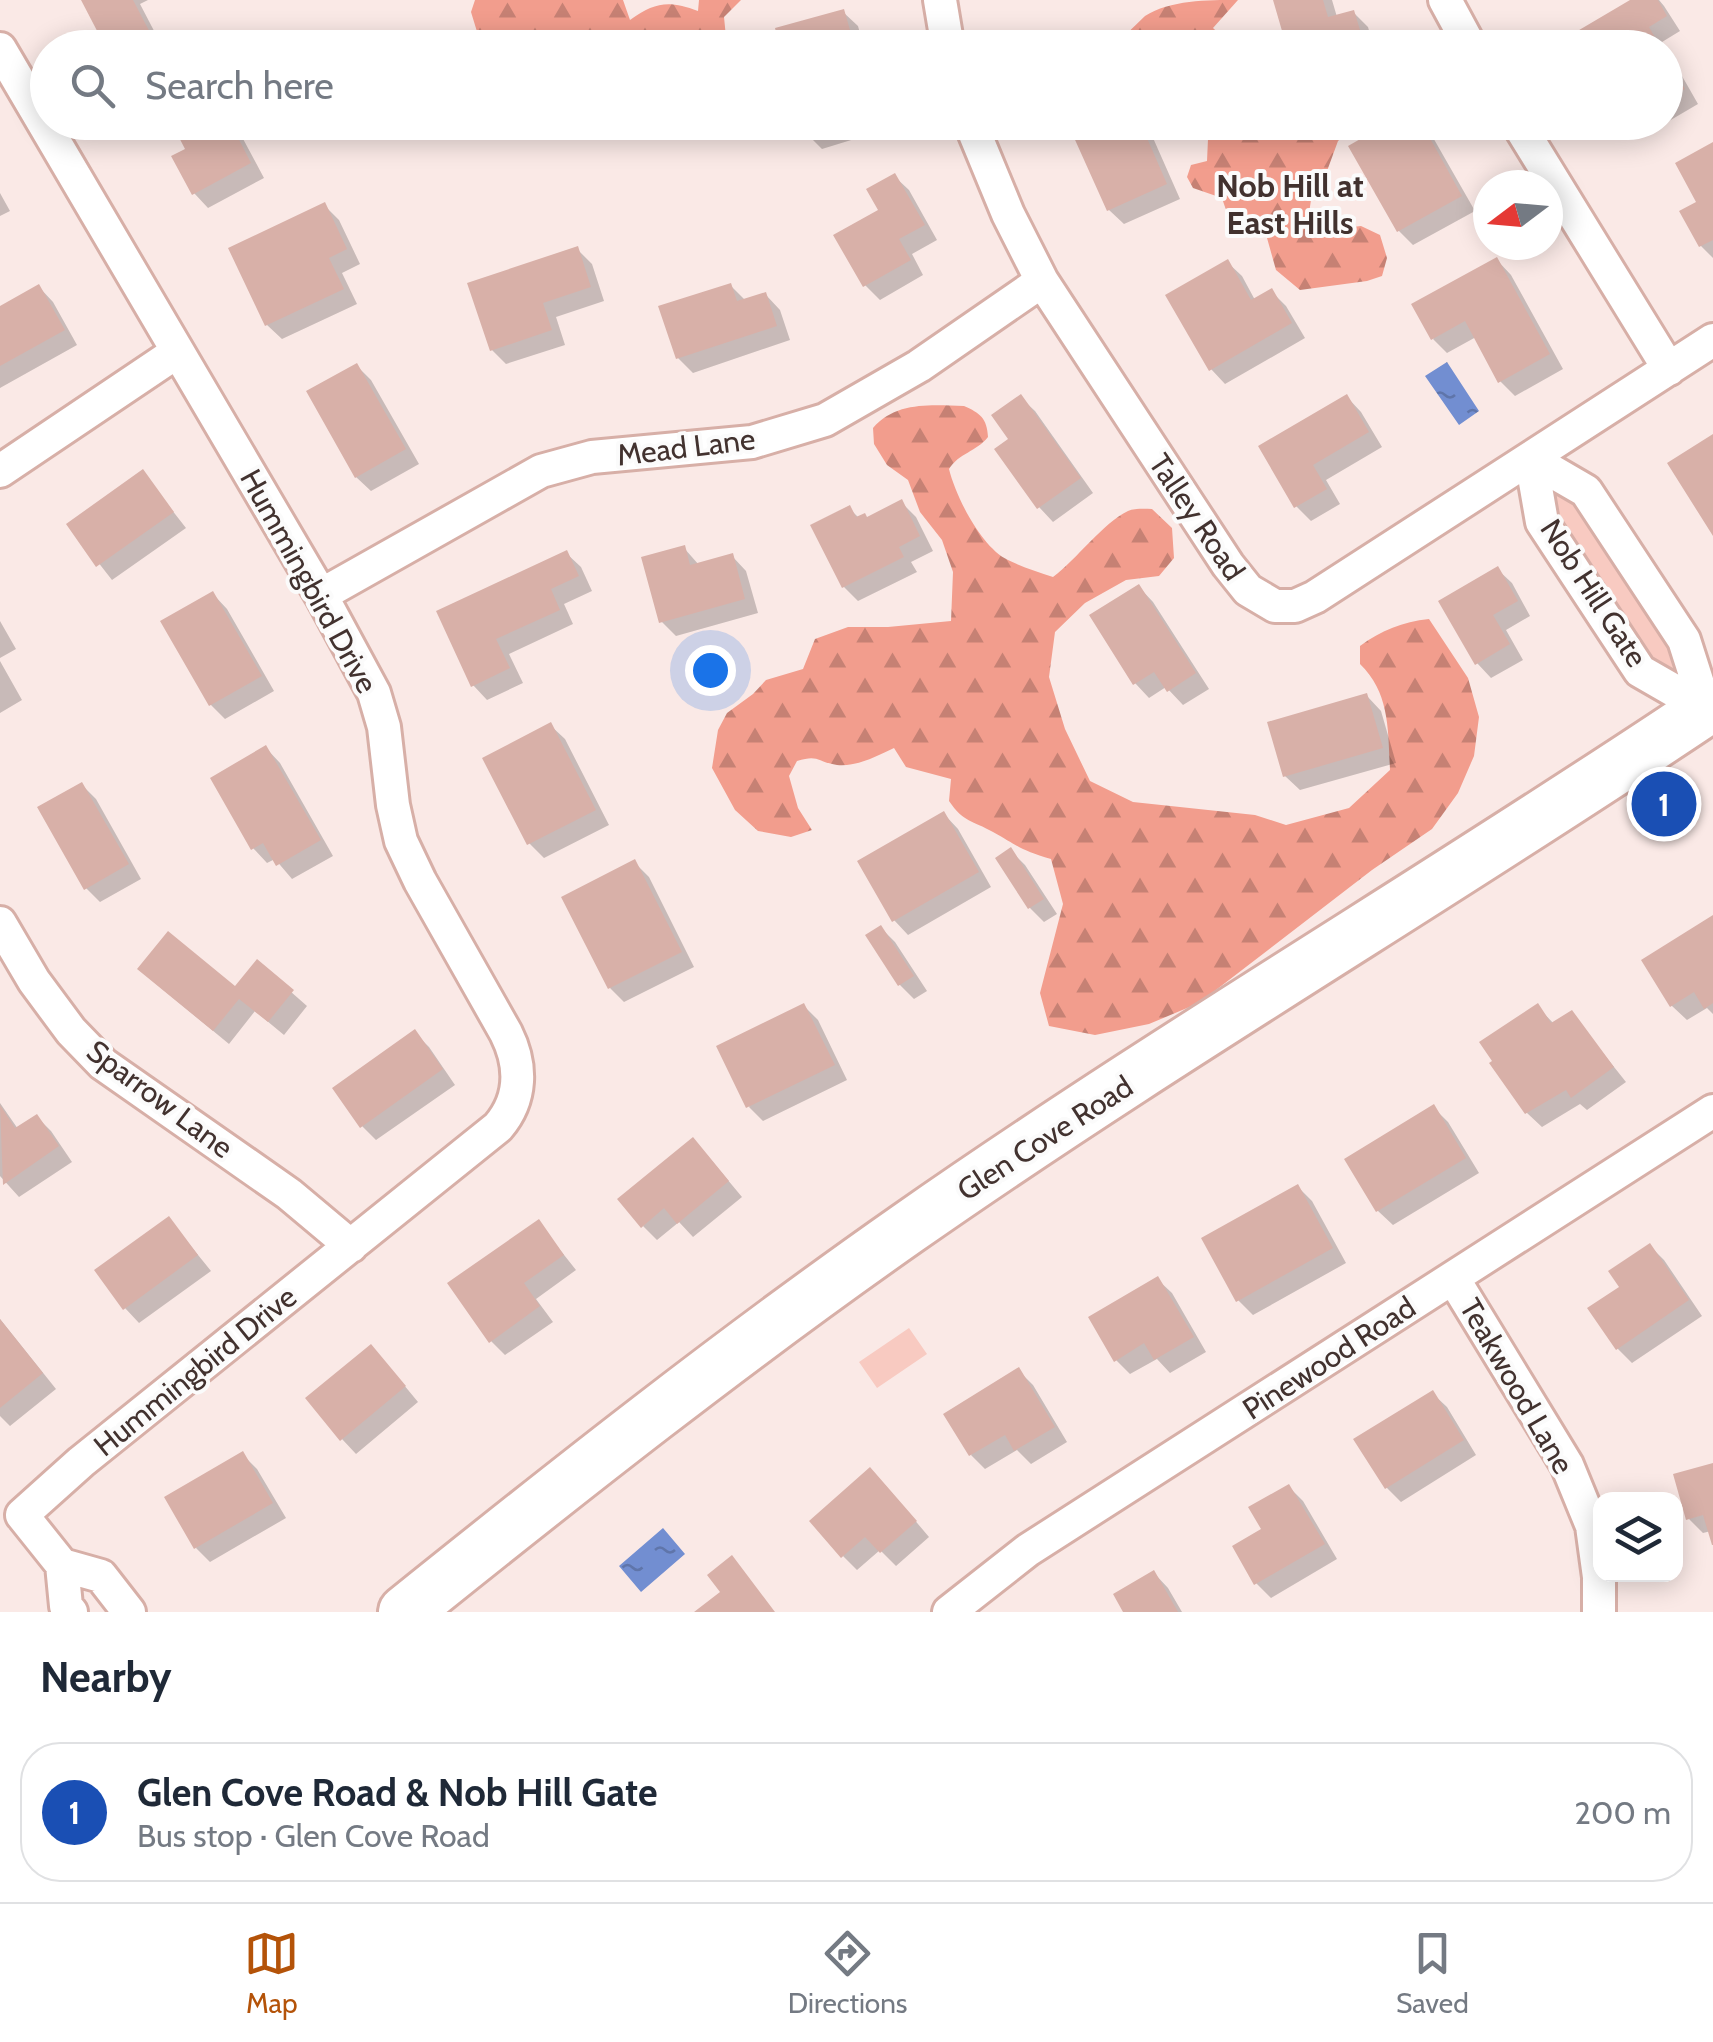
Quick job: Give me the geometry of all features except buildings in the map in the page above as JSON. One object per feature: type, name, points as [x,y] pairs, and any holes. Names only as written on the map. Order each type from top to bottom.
[{"type":"main road","name":"Glen Cove Road","points":[[405,1612],[611,1447],[908,1228],[1709,707]]},
{"type":"street","points":[[940,0],[945,30]]},
{"type":"street","points":[[1445,0],[1461,30]]},
{"type":"street","name":"Hummingbird Drive","points":[[0,49],[30,100]]},
{"type":"street","name":"Hummingbird Drive","points":[[11,1514],[82,1462],[498,1127],[512,1103],[518,1071],[515,1051],[506,1033],[420,881],[402,841],[380,710],[321,595],[53,140]]},
{"type":"street","name":"Talley Road","points":[[977,140],[1008,214],[1042,281],[1210,540],[1248,590],[1275,606],[1295,606],[1315,597],[1713,340]]},
{"type":"street","points":[[1528,140],[1668,369]]},
{"type":"street","name":"Mead Lane","points":[[321,595],[541,472],[592,457],[752,442],[825,420],[919,366],[1042,281]]},
{"type":"street","points":[[0,471],[177,352]]},
{"type":"street","name":"Nob Hill Gate","points":[[1531,459],[1586,491],[1684,640],[1709,707]]},
{"type":"street","name":"Nob Hill Gate","points":[[1531,459],[1542,522],[1640,671],[1709,707]]},
{"type":"street","name":"Sparrow Lane","points":[[0,923],[34,981],[71,1031],[102,1064],[276,1185],[351,1246]]},
{"type":"street","name":"Pinewood Road","points":[[950,1612],[1028,1550],[1713,1111]]},
{"type":"street","name":"Teakwood Lane","points":[[1454,1278],[1567,1466],[1592,1526],[1599,1612]]},
{"type":"street","points":[[11,1514],[62,1565],[102,1576],[129,1612]]},
{"type":"street","points":[[62,1565],[70,1612]]},
{"type":"shaded area","points":[[1531,459],[1586,491],[1706,709],[1640,671],[1542,522]]},
{"type":"shaded area","points":[[909,1328],[927,1354],[877,1388],[859,1362]]},
{"type":"green space","points":[[475,0],[623,0],[630,20],[662,5],[698,11],[699,0],[741,0],[724,17],[725,30],[476,30],[471,12]]},
{"type":"green space","points":[[1238,0],[1215,30],[1130,30],[1155,11],[1202,1]]},
{"type":"green space","points":[[1208,140],[1339,140],[1327,171],[1314,180],[1308,220],[1318,231],[1361,226],[1380,235],[1387,258],[1382,276],[1300,290],[1276,270],[1267,238],[1238,226],[1222,198],[1193,188],[1187,177],[1191,165],[1207,161]]},
{"type":"green space","points":[[964,406],[982,417],[988,437],[949,469],[971,520],[988,544],[1008,560],[1053,577],[1109,524],[1134,509],[1152,509],[1172,528],[1174,558],[1159,576],[1126,580],[1085,603],[1055,632],[1049,677],[1065,729],[1090,781],[1133,802],[1255,815],[1286,825],[1349,808],[1390,770],[1386,713],[1377,687],[1360,664],[1360,646],[1393,628],[1429,619],[1468,678],[1479,717],[1474,756],[1458,793],[1432,829],[1372,870],[1199,1003],[1149,1024],[1095,1035],[1049,1026],[1040,993],[1063,904],[1051,859],[1026,851],[964,817],[949,801],[951,779],[906,767],[894,748],[852,764],[837,765],[814,758],[797,761],[789,776],[798,808],[812,830],[791,837],[758,831],[735,810],[712,768],[718,730],[727,713],[766,680],[803,669],[815,639],[848,627],[951,621],[953,572],[942,540],[920,512],[908,480],[887,465],[874,444],[873,428],[903,409]]},
{"type":"water","points":[[1447,362],[1479,411],[1459,425],[1425,376]]},
{"type":"water","points":[[663,1528],[685,1554],[641,1592],[619,1566]]},
{"type":"place","name":"Glen Cove Road & Nob Hill Gate","points":[[1664,804]]},
{"type":"district","name":"Nob Hill at East Hills","points":[[1290,204]]}]
